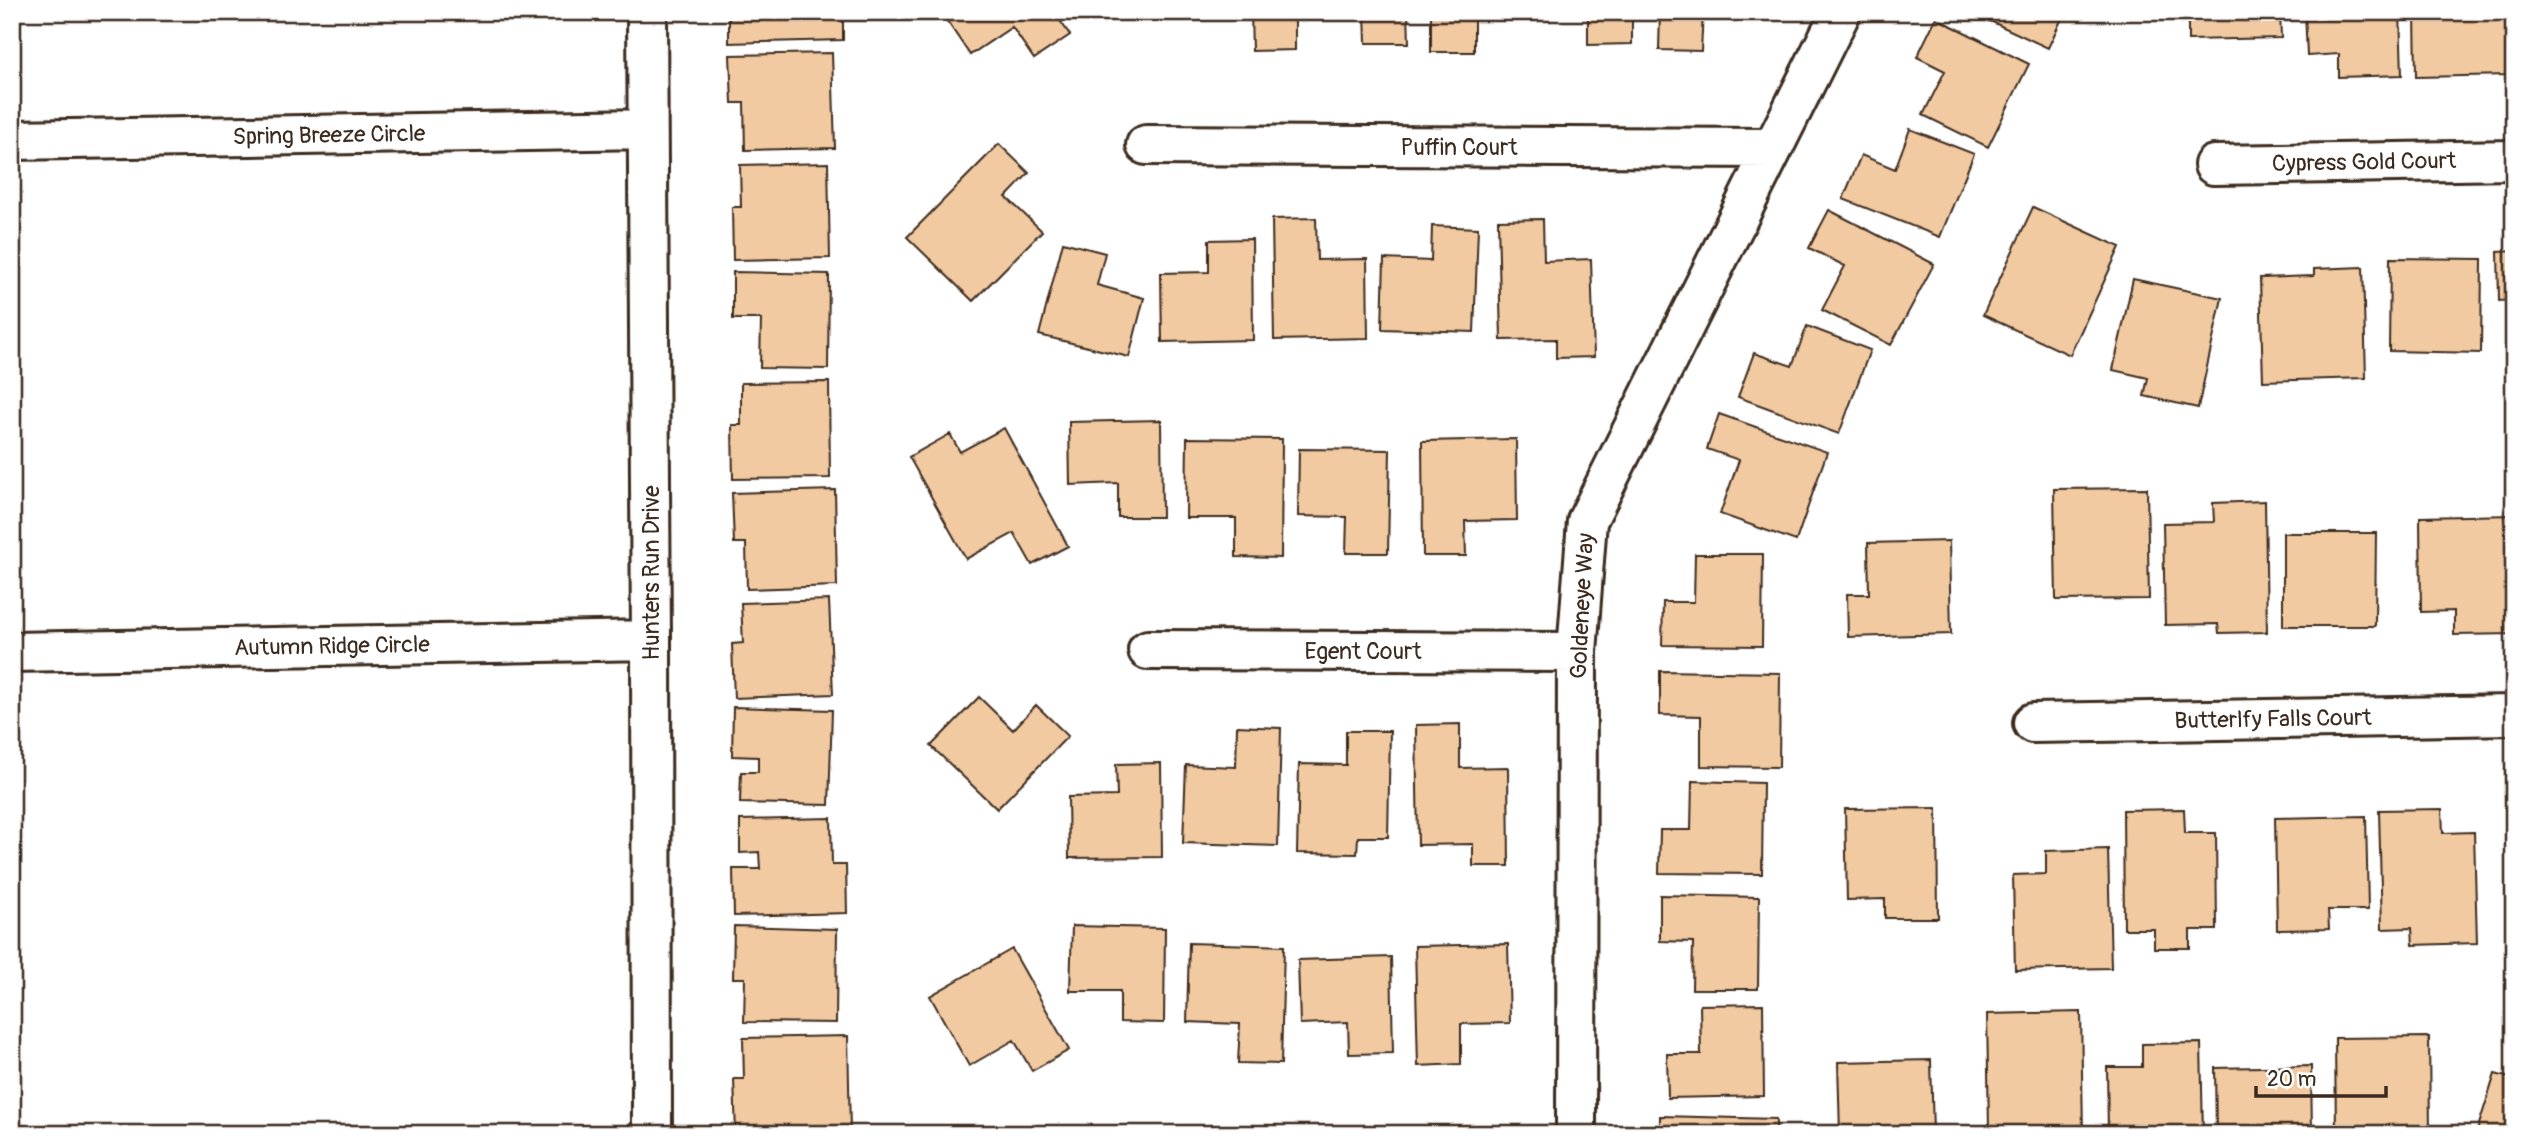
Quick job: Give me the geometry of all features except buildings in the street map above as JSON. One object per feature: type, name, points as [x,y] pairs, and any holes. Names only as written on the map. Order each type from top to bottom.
[{"type":"street","name":"Hunters Run Drive","points":[[646,12],[652,1134]]},
{"type":"street","name":"Goldeneye Way","points":[[1576,1134],[1577,652],[1587,521],[1841,12]]},
{"type":"street","name":"Spring Breeze Circle","points":[[12,140],[647,129]]},
{"type":"street","name":"Puffin Court","points":[[1146,145],[1772,148]]},
{"type":"street","name":"Cypress Gold Court","points":[[2214,165],[2514,160]]},
{"type":"street","name":"Autumn Ridge Circle","points":[[12,652],[651,640]]},
{"type":"street","name":"Egent Court","points":[[1148,650],[1577,652]]},
{"type":"street","name":"Butterlfy Falls Court","points":[[2033,723],[2514,715]]}]
